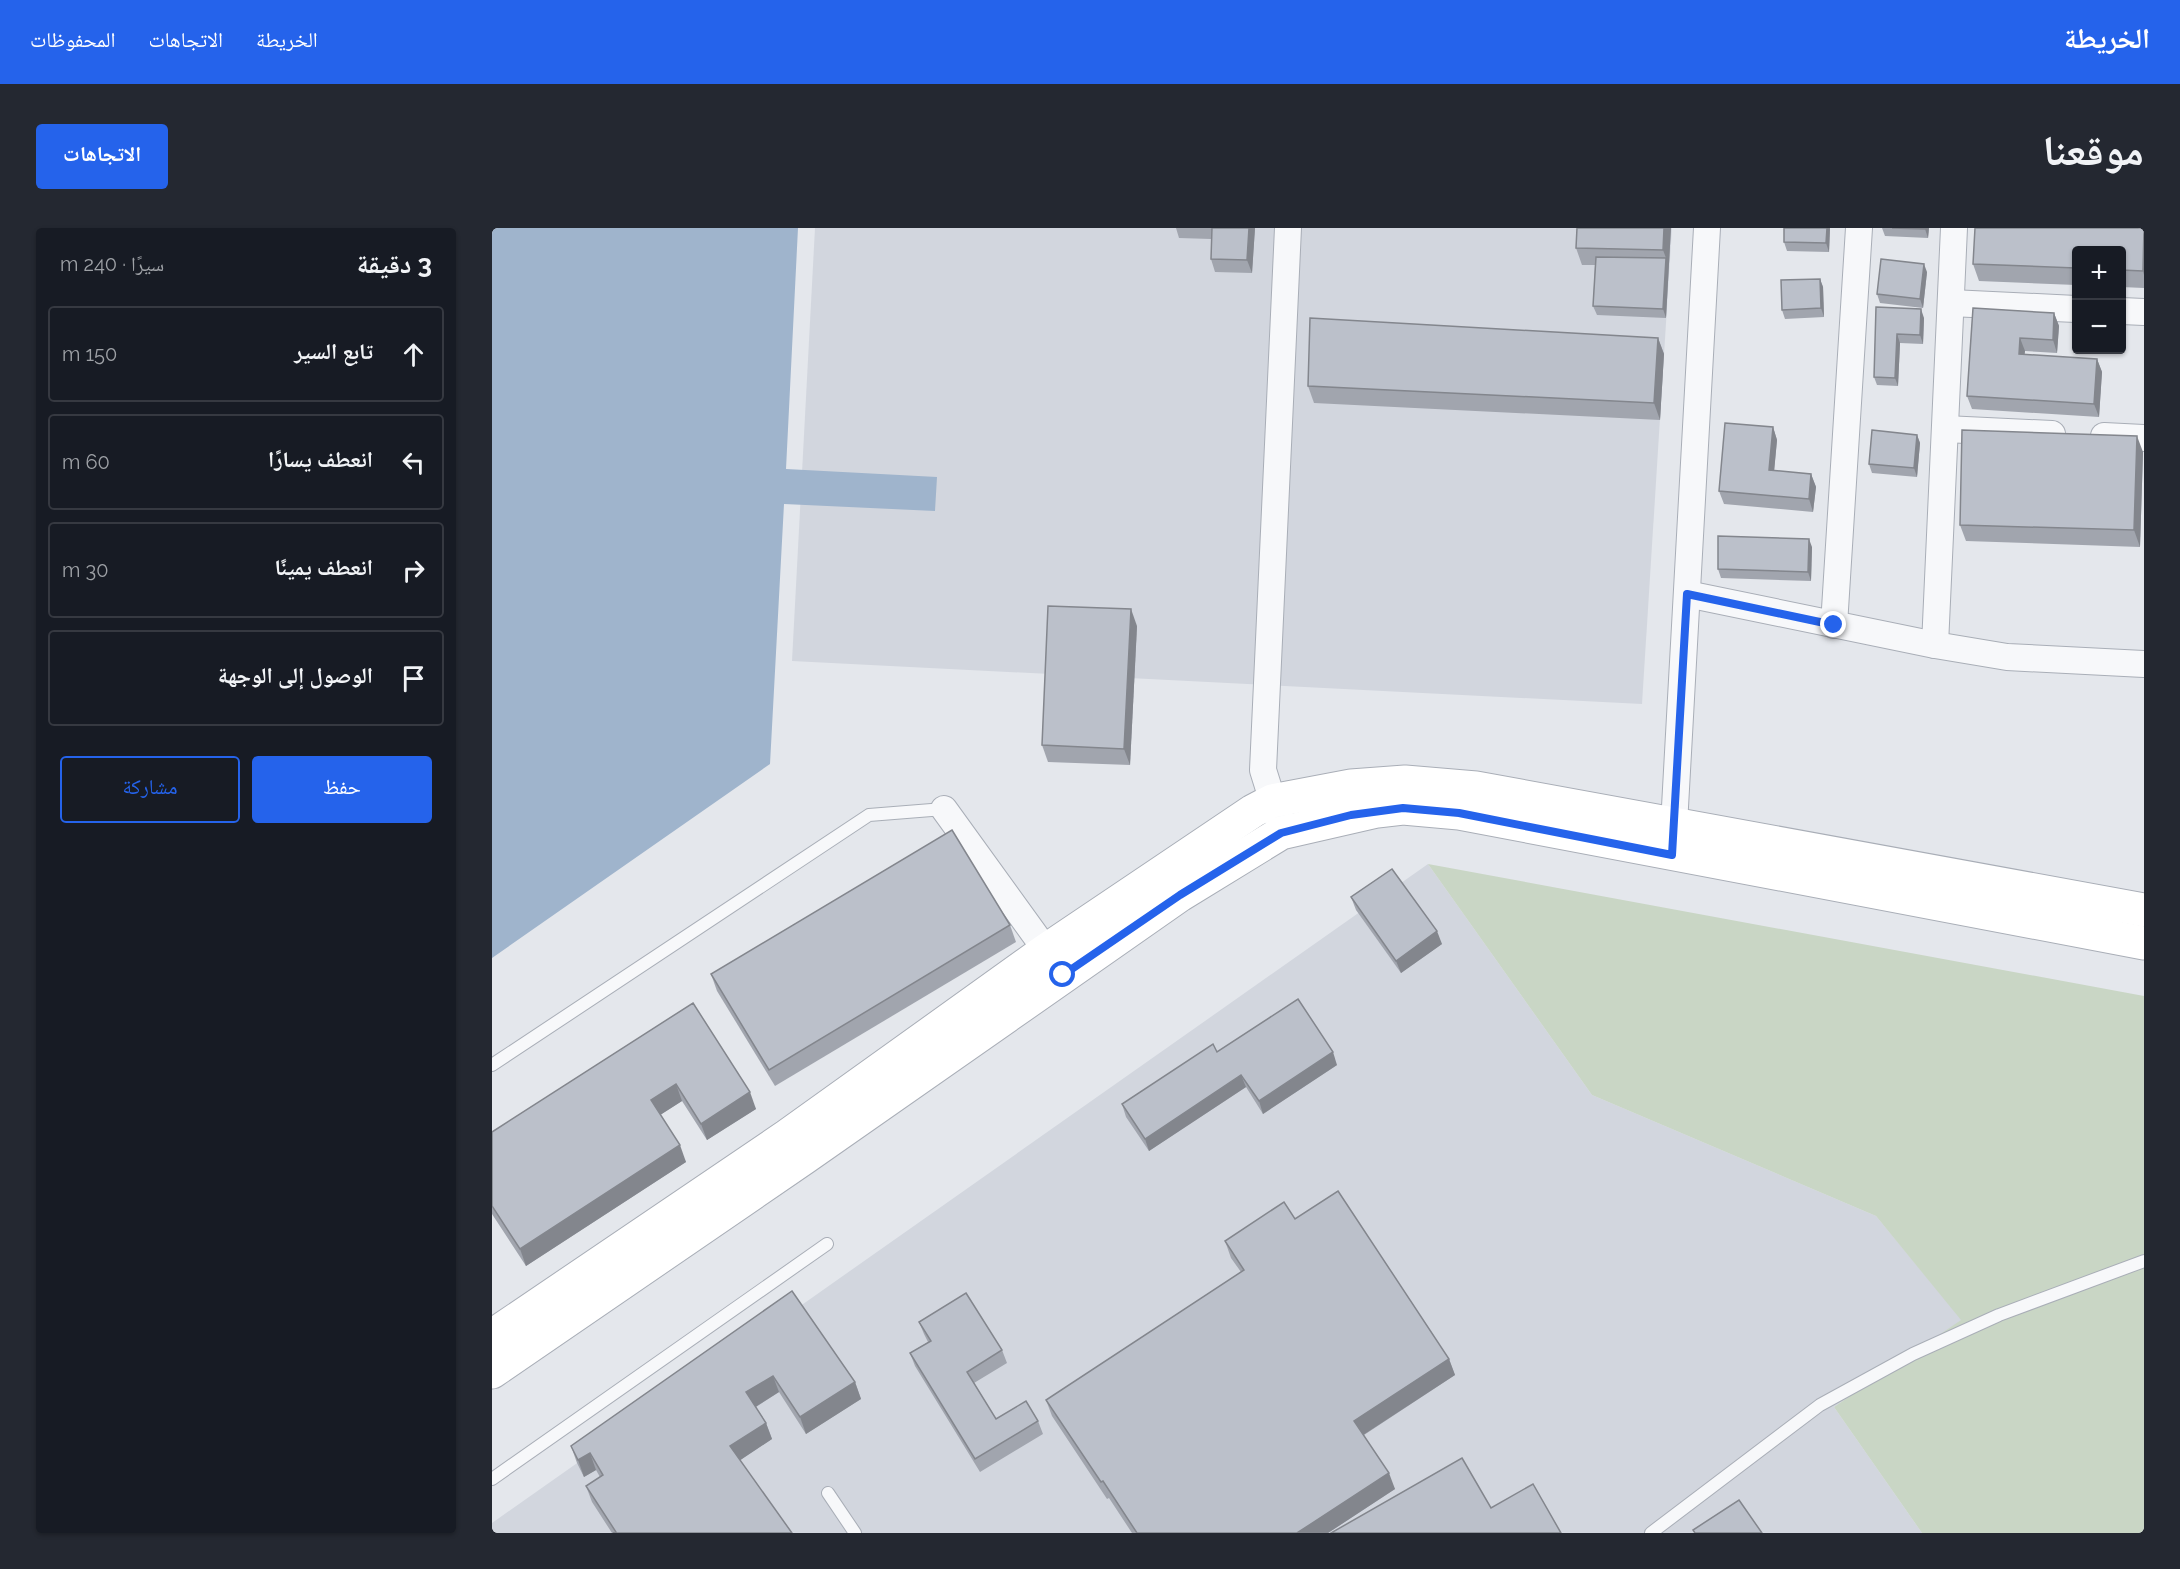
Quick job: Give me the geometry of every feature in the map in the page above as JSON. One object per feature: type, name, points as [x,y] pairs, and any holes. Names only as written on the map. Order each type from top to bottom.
[{"type":"street","points":[[1281,833],[1263,770],[1288,228]]},
{"type":"street","points":[[1673,840],[1707,228]]},
{"type":"street","points":[[1834,625],[1859,228]]},
{"type":"street","points":[[1935,645],[1954,228]]},
{"type":"street","points":[[1951,303],[2072,309]]},
{"type":"street","points":[[2126,311],[2144,312]]},
{"type":"street","points":[[1945,429],[2144,438]]},
{"type":"street","points":[[1687,594],[1935,645],[2007,657],[2144,664]]},
{"type":"street","points":[[492,1372],[549,1334],[795,1147],[1054,963],[1233,824],[1272,801],[1351,786],[1405,782],[1476,788],[1673,840],[2144,943]]},
{"type":"street","points":[[1054,963],[1180,895],[1281,833],[1351,815],[1403,808],[1673,840],[2144,910]]},
{"type":"street","points":[[944,809],[1054,963]]},
{"type":"street","points":[[492,1336],[533,1306],[795,1147]]},
{"type":"street","points":[[533,1306],[549,1334]]},
{"type":"lane","points":[[492,1065],[869,815],[944,809]]},
{"type":"lane","points":[[492,1479],[827,1244]]},
{"type":"lane","points":[[1651,1533],[1820,1405],[1913,1354],[1999,1315],[2144,1261]]},
{"type":"lane","points":[[828,1493],[855,1533]]},
{"type":"shaded area","points":[[815,228],[1672,228],[1642,704],[792,661]]},
{"type":"shaded area","points":[[1428,864],[1592,1095],[1876,1216],[1962,1320],[1834,1407],[1922,1533],[492,1533],[492,1523]]},
{"type":"green space","points":[[1428,864],[2144,996],[2144,1533],[1922,1533],[1834,1407],[1961,1320],[1876,1216],[1592,1095]]},
{"type":"water","points":[[492,228],[798,228],[786,469],[937,477],[935,511],[784,504],[770,764],[492,958]]},
{"type":"building","points":[[1212,228],[1249,228],[1247,260],[1211,259]]},
{"type":"building","points":[[1577,228],[1664,228],[1663,250],[1576,248]]},
{"type":"building","points":[[1784,228],[1827,228],[1826,243],[1784,242]]},
{"type":"building","points":[[1975,228],[2144,228],[2143,271],[2126,270],[2126,246],[2072,246],[2072,268],[1973,264]]},
{"type":"building","points":[[1596,257],[1666,258],[1663,309],[1593,306]]},
{"type":"building","points":[[1881,259],[1924,264],[1920,299],[1877,294]]},
{"type":"building","points":[[1820,279],[1821,308],[1782,310],[1781,280]]},
{"type":"building","points":[[1876,307],[1921,309],[1920,335],[1897,334],[1895,378],[1874,377]]},
{"type":"building","points":[[1973,308],[2054,313],[2053,340],[2020,338],[2019,354],[2097,359],[2094,404],[1967,396]]},
{"type":"building","points":[[1310,318],[1658,338],[1654,403],[1308,386]]},
{"type":"building","points":[[1725,423],[1773,427],[1769,470],[1811,474],[1809,499],[1719,491]]},
{"type":"building","points":[[1872,430],[1917,435],[1914,468],[1869,464]]},
{"type":"building","points":[[1962,430],[2137,436],[2134,530],[1960,525]]},
{"type":"building","points":[[1718,536],[1809,539],[1808,572],[1718,569]]},
{"type":"building","points":[[1048,606],[1131,609],[1124,749],[1042,745]]},
{"type":"building","points":[[952,830],[1010,925],[769,1070],[711,974]]},
{"type":"building","points":[[1392,869],[1437,931],[1396,961],[1351,897]]},
{"type":"building","points":[[1298,999],[1333,1052],[1259,1101],[1241,1075],[1145,1139],[1122,1104],[1213,1044],[1217,1052]]},
{"type":"building","points":[[693,1003],[750,1092],[701,1124],[676,1084],[651,1100],[680,1145],[520,1249],[492,1206],[492,1132]]},
{"type":"building","points":[[1338,1191],[1449,1359],[1354,1421],[1389,1473],[1297,1533],[1137,1533],[1046,1400],[1244,1270],[1225,1241],[1284,1202],[1295,1219]]},
{"type":"building","points":[[792,1291],[855,1382],[800,1417],[773,1376],[746,1392],[766,1423],[730,1446],[792,1533],[613,1533],[616,1532],[586,1486],[603,1475],[590,1453],[578,1460],[571,1446]]},
{"type":"building","points":[[966,1293],[1002,1350],[967,1372],[996,1419],[1026,1401],[1038,1421],[975,1459],[910,1353],[931,1341],[919,1322]]},
{"type":"building","points":[[1462,1458],[1491,1508],[1533,1484],[1561,1533],[1331,1533]]},
{"type":"building","points":[[1739,1500],[1762,1533],[1695,1533],[1693,1530]]},
{"type":"route","points":[[1063,975],[1180,895],[1281,833],[1351,815],[1403,808],[1459,813],[1672,855],[1687,594],[1834,625]]}]
